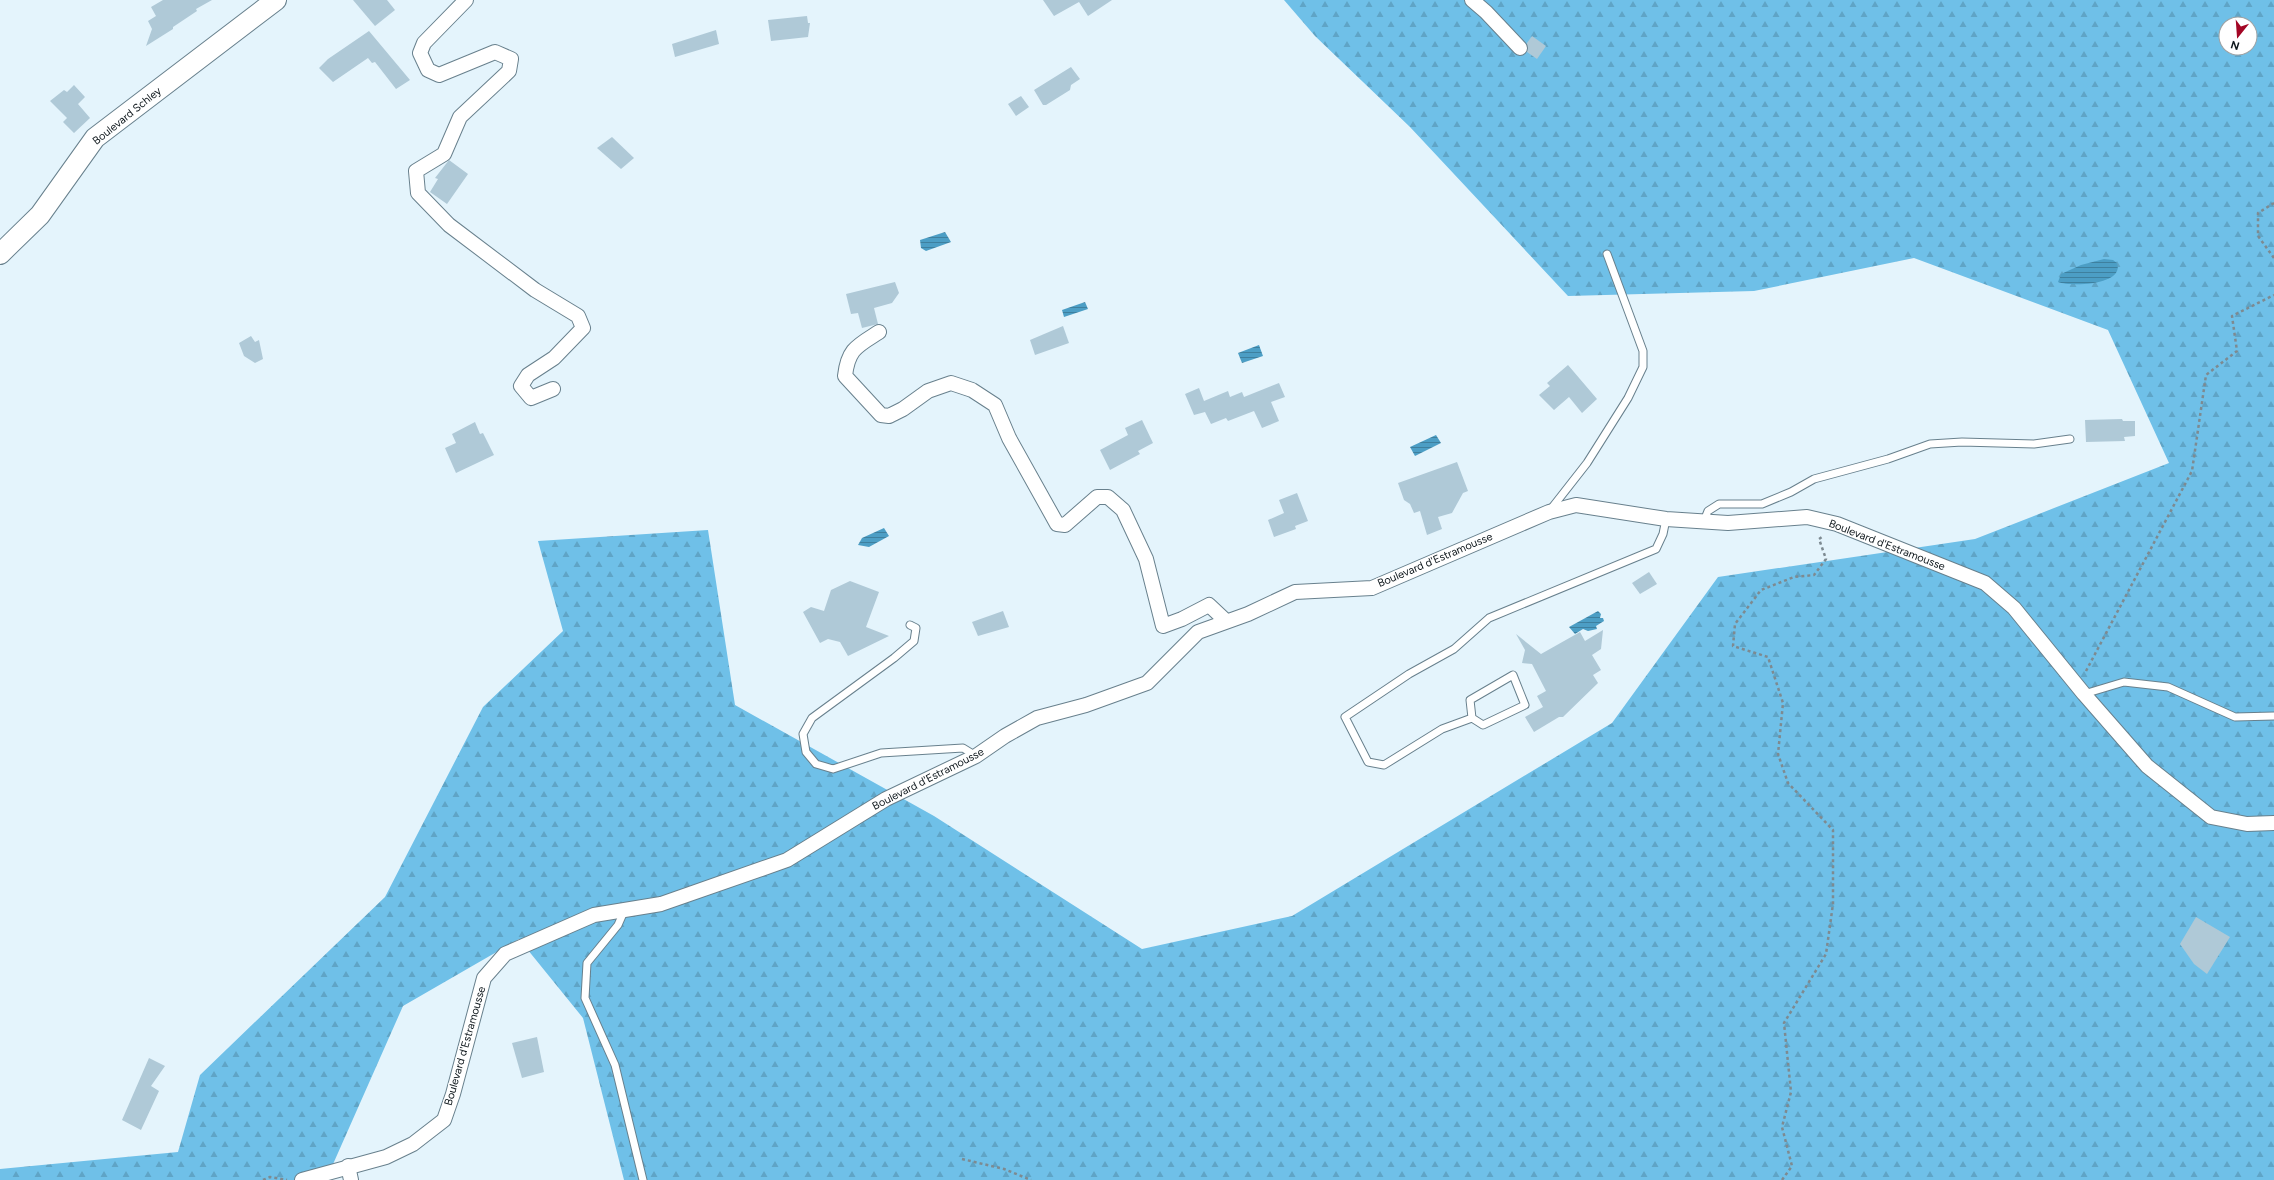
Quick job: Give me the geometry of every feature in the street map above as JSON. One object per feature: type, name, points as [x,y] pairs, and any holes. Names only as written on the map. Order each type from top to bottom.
[{"type":"main road","name":"Boulevard Schley","points":[[0,254],[40,216],[96,138],[276,0]]},
{"type":"street","points":[[466,0],[424,43],[420,53],[428,70],[439,75],[495,52],[511,59],[509,71],[460,117],[444,154],[416,171],[418,193],[449,225],[498,264],[535,290],[578,316],[583,328],[554,358],[528,375],[521,386],[531,398],[553,389]]},
{"type":"street","points":[[1472,0],[1486,12],[1520,48]]},
{"type":"street","points":[[879,332],[863,343],[848,358],[845,376],[881,415],[889,416],[903,409],[928,391],[951,383],[972,390],[995,405],[1009,438],[1057,524],[1065,525],[1097,497],[1108,497],[1122,510],[1146,559],[1163,626],[1182,619],[1209,604],[1226,621]]},
{"type":"street","name":"Boulevard d'Estramousse","points":[[302,1180],[350,1173],[412,1144],[444,1120],[453,1094],[484,978],[505,954],[594,915],[625,908],[661,904],[787,860],[886,799],[976,756],[1005,736],[1037,718],[1086,706],[1147,683],[1198,632],[1248,614],[1295,592],[1372,588],[1549,512],[1576,505],[1666,519],[1728,523],[1807,517],[1837,524],[1985,583],[2014,608],[2081,690],[2147,766],[2211,816],[2247,824],[2274,823]]},
{"type":"lane","points":[[1549,512],[1587,463],[1628,398],[1643,367],[1643,351],[1607,254]]},
{"type":"lane","points":[[1704,521],[1708,511],[1719,504],[1762,504],[1791,492],[1814,479],[1888,459],[1930,444],[1962,442],[2034,444],[2070,439]]},
{"type":"lane","points":[[1472,718],[1442,729],[1384,765],[1368,762],[1345,717],[1409,674],[1454,649],[1489,618],[1656,549],[1663,534],[1666,519]]},
{"type":"lane","points":[[910,625],[916,628],[914,641],[894,658],[812,718],[803,734],[806,752],[816,764],[833,769],[881,752],[962,748],[976,756]]},
{"type":"lane","points":[[1513,675],[1525,705],[1483,725],[1472,718],[1470,700],[1513,675]]},
{"type":"lane","points":[[2081,690],[2124,682],[2168,687],[2235,717],[2274,716]]},
{"type":"lane","points":[[625,908],[618,925],[587,963],[585,998],[615,1065],[643,1180]]},
{"type":"path","points":[[2274,203],[2258,213],[2258,236],[2274,258]]},
{"type":"path","points":[[2081,690],[2192,471],[2206,374],[2237,351],[2232,316],[2274,295]]},
{"type":"path","points":[[1782,1180],[1792,1166],[1782,1127],[1791,1092],[1784,1024],[1826,954],[1833,904],[1833,830],[1788,783],[1778,754],[1783,702],[1768,657],[1733,646],[1735,624],[1761,590],[1794,577],[1814,575],[1826,559],[1819,539],[1837,524]]},
{"type":"path","points":[[962,1159],[1004,1169],[1031,1180]]},
{"type":"path","points":[[263,1180],[270,1177],[288,1180]]},
{"type":"green space","points":[[1284,0],[2274,0],[2274,1180],[624,1180],[583,1018],[519,939],[403,1006],[326,1180],[0,1180],[0,1169],[178,1152],[200,1075],[385,897],[483,707],[563,631],[538,541],[708,530],[735,705],[934,816],[1142,949],[1292,916],[1612,723],[1718,577],[1975,539],[2169,463],[2108,330],[1914,258],[1754,291],[1568,296],[1410,127],[1315,36]]},
{"type":"shaded area","points":[[945,232],[951,242],[926,251],[921,248],[920,240]]},
{"type":"shaded area","points":[[2104,259],[2113,260],[2117,263],[2117,270],[2113,276],[2095,283],[2065,284],[2058,282],[2061,274],[2081,265]]},
{"type":"shaded area","points":[[1085,302],[1088,309],[1064,317],[1062,310]]},
{"type":"shaded area","points":[[1259,345],[1263,356],[1242,363],[1238,353]]},
{"type":"shaded area","points":[[1436,435],[1441,443],[1415,456],[1410,447]]},
{"type":"shaded area","points":[[884,528],[889,536],[869,547],[858,545],[862,538]]},
{"type":"shaded area","points":[[1598,611],[1601,614],[1600,618],[1603,618],[1604,621],[1596,626],[1597,629],[1588,631],[1583,629],[1575,634],[1569,627]]},
{"type":"building","points":[[163,0],[212,0],[196,9],[197,11],[173,27],[173,29],[146,46],[152,29],[148,21],[156,16],[151,7]]},
{"type":"building","points":[[353,0],[387,0],[395,10],[375,26]]},
{"type":"building","points":[[1043,0],[1112,0],[1088,16],[1079,2],[1054,16]]},
{"type":"building","points":[[807,16],[808,23],[810,23],[808,37],[771,41],[768,20]]},
{"type":"building","points":[[716,30],[719,44],[675,57],[672,44]]},
{"type":"building","points":[[369,31],[410,80],[396,89],[375,62],[372,63],[368,58],[333,82],[319,68],[328,59]]},
{"type":"building","points":[[1532,36],[1546,46],[1537,59],[1527,52],[1527,43]]},
{"type":"building","points":[[1071,67],[1080,79],[1071,85],[1070,90],[1046,105],[1043,105],[1034,90]]},
{"type":"building","points":[[74,85],[85,97],[78,104],[90,118],[74,133],[63,122],[67,118],[50,101],[64,90],[67,92]]},
{"type":"building","points":[[1021,96],[1029,107],[1016,116],[1008,104]]},
{"type":"building","points":[[612,137],[634,158],[621,169],[597,148]]},
{"type":"building","points":[[449,160],[468,174],[447,204],[430,192],[438,179],[435,178]]},
{"type":"building","points":[[895,282],[899,293],[892,303],[874,308],[878,324],[862,328],[858,313],[851,314],[846,294]]},
{"type":"building","points":[[1063,326],[1069,343],[1035,355],[1030,340]]},
{"type":"building","points":[[251,336],[255,342],[259,340],[263,359],[255,363],[244,356],[239,343]]},
{"type":"building","points":[[1568,365],[1597,399],[1582,413],[1569,397],[1554,410],[1539,395],[1550,386],[1547,383]]},
{"type":"building","points":[[1279,383],[1285,397],[1271,402],[1279,421],[1262,428],[1254,411],[1228,421],[1226,418],[1211,424],[1205,412],[1194,415],[1185,394],[1199,388],[1204,401],[1228,391],[1230,397],[1242,392],[1244,397]]},
{"type":"building","points":[[2122,419],[2123,421],[2135,421],[2135,436],[2124,437],[2125,441],[2086,442],[2085,420]]},
{"type":"building","points":[[1142,420],[1153,443],[1138,451],[1140,454],[1110,470],[1100,450],[1128,435],[1125,428]]},
{"type":"building","points":[[475,422],[480,434],[483,433],[494,455],[456,473],[445,448],[456,443],[452,434]]},
{"type":"building","points":[[1457,462],[1468,491],[1463,493],[1452,513],[1438,517],[1442,529],[1427,535],[1420,511],[1414,513],[1410,504],[1404,500],[1398,483]]},
{"type":"building","points":[[1297,493],[1308,521],[1295,526],[1296,529],[1274,537],[1268,520],[1284,513],[1279,500]]},
{"type":"building","points":[[1649,572],[1657,584],[1640,594],[1632,583]]},
{"type":"building","points":[[850,581],[879,592],[866,627],[889,636],[848,656],[840,642],[828,639],[820,643],[803,612],[811,607],[824,611],[831,590]]},
{"type":"building","points":[[1003,611],[1009,627],[978,636],[972,622]]},
{"type":"building","points":[[1603,630],[1601,649],[1592,655],[1601,670],[1593,675],[1598,683],[1563,717],[1559,717],[1534,732],[1525,717],[1543,707],[1537,696],[1546,691],[1532,664],[1522,663],[1525,650],[1516,634],[1541,654],[1580,632],[1585,641]]},
{"type":"building","points":[[2196,917],[2230,937],[2207,974],[2194,964],[2180,944]]},
{"type":"building","points":[[537,1037],[544,1072],[522,1078],[512,1043]]},
{"type":"building","points":[[149,1058],[165,1066],[151,1086],[159,1091],[141,1130],[122,1120]]}]
